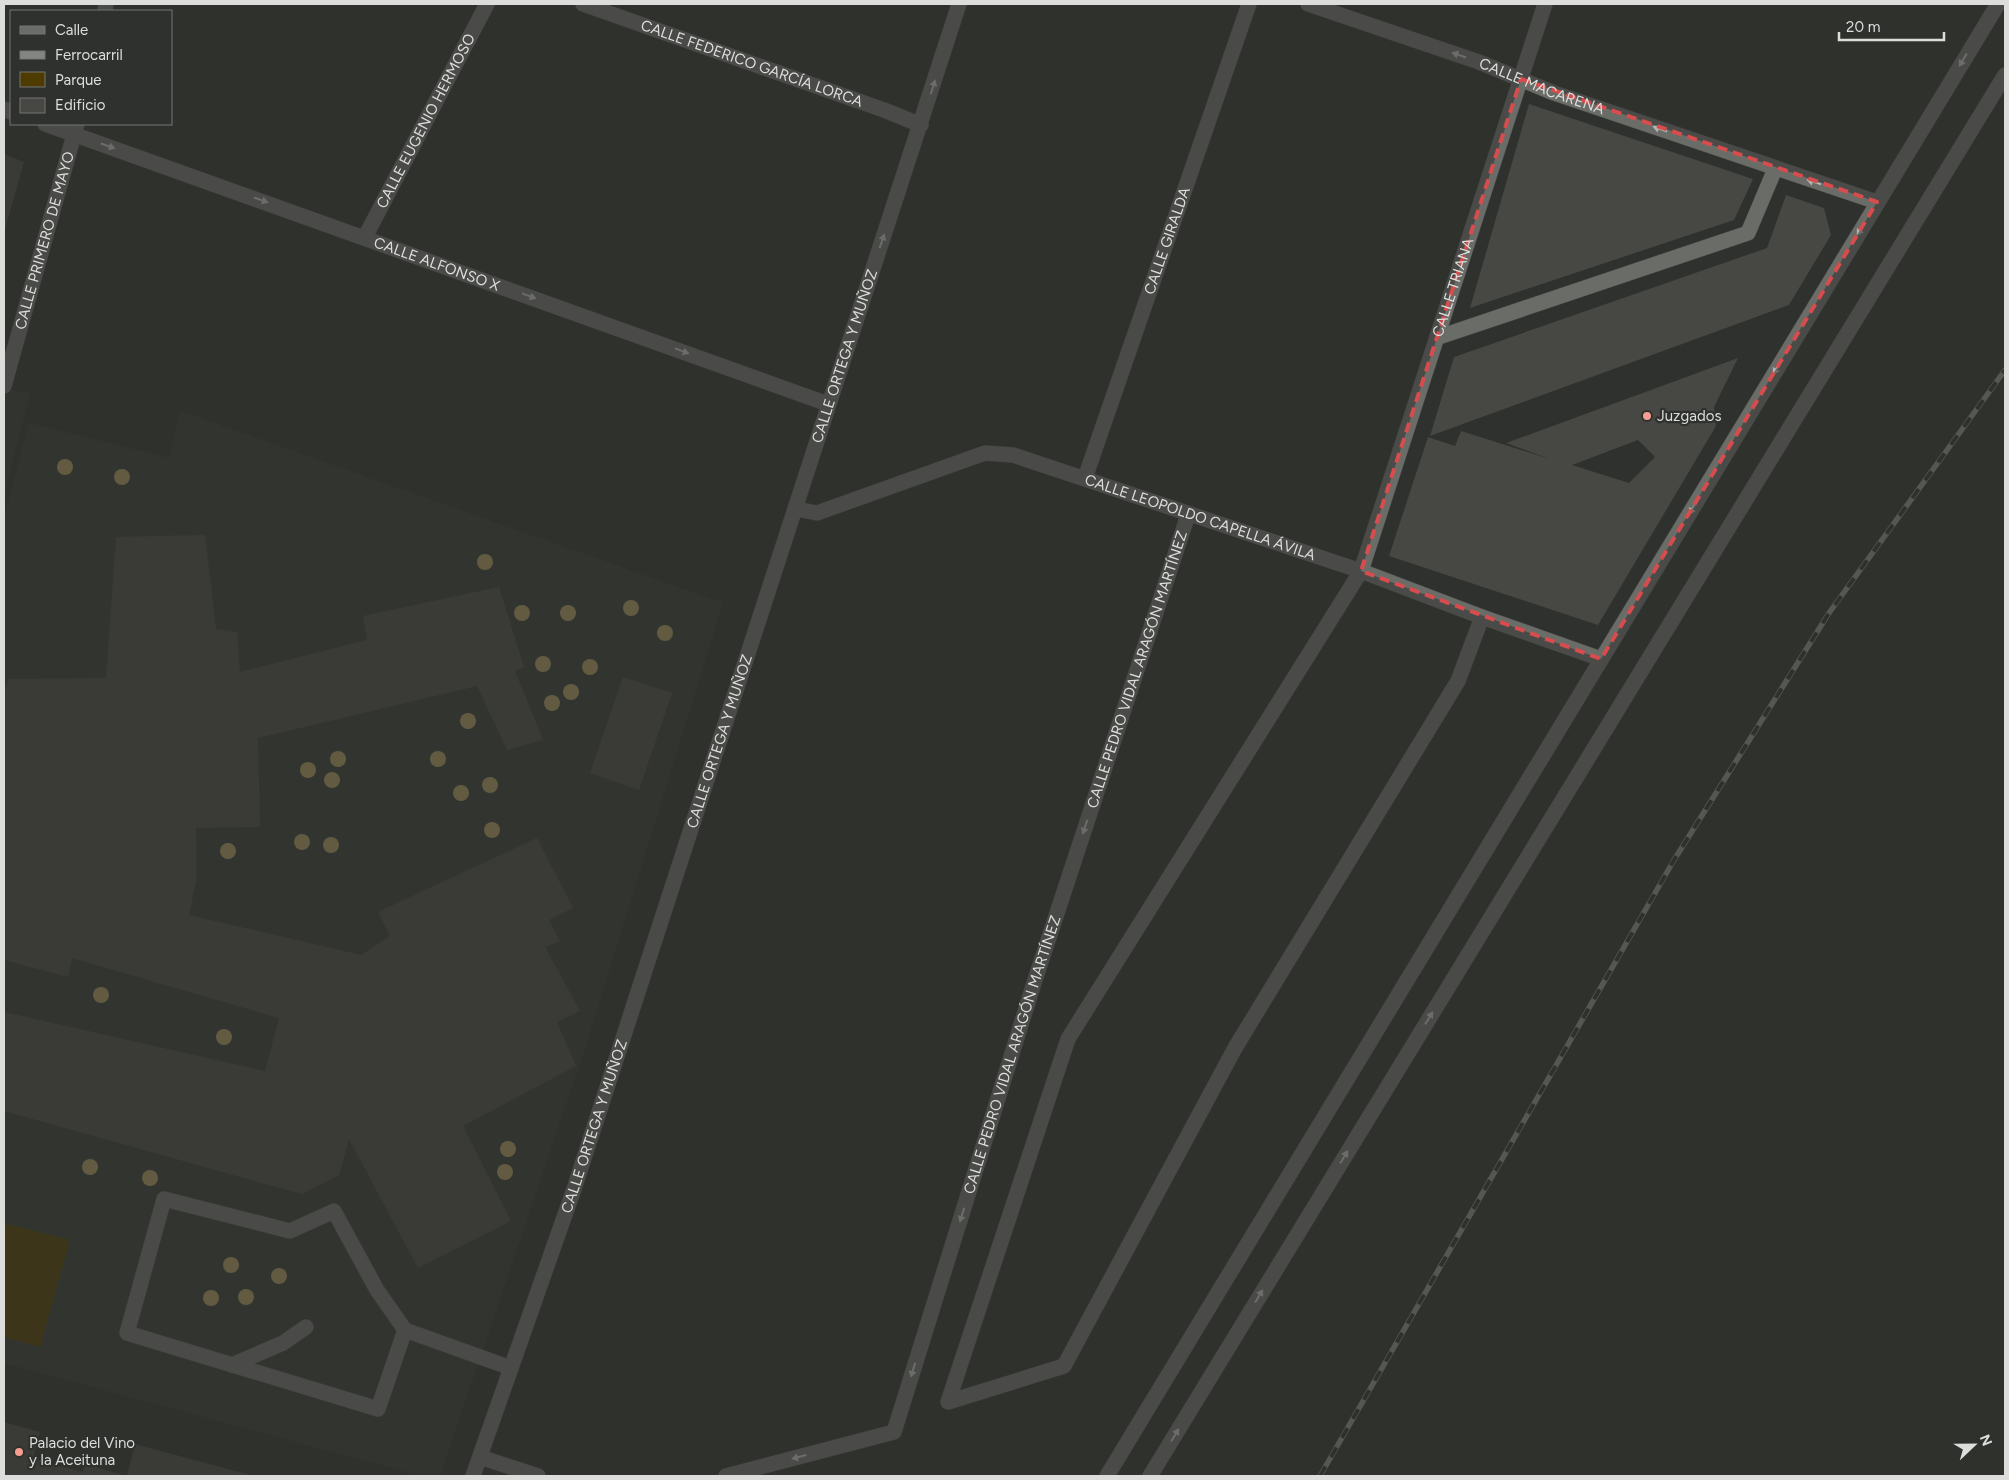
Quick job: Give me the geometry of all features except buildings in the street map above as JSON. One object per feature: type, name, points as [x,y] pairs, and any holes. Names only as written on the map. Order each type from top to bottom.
[{"type":"street","name":"CALLE EUGENIO HERMOSO","points":[[365,236],[487,4]]},
{"type":"street","name":"CALLE FEDERICO GARCÍA LORCA","points":[[582,4],[875,106],[921,125]]},
{"type":"street","name":"CALLE ORTEGA Y MUÑOZ","points":[[473,1476],[574,1189],[959,4]]},
{"type":"street","name":"CALLE GIRALDA","points":[[1085,478],[1249,4]]},
{"type":"street","name":"CALLE MACARENA","points":[[1308,4],[1479,62],[1554,93],[1877,202]]},
{"type":"street","name":"CALLE TRIANA","points":[[1482,617],[1458,681],[1235,1048],[1064,1366],[948,1402],[1068,1039],[1361,571],[1545,4]]},
{"type":"street","points":[[1108,1476],[1998,4]]},
{"type":"street","points":[[1150,1476],[2005,75]]},
{"type":"street","name":"CALLE ALFONSO X","points":[[51,125],[76,129],[828,404]]},
{"type":"street","name":"CALLE PRIMERO DE MAYO","points":[[4,386],[6,362],[23,320],[76,129]]},
{"type":"street","points":[[1438,337],[1748,232],[1775,169]]},
{"type":"street","name":"CALLE LEOPOLDO CAPELLA ÁVILA","points":[[796,509],[817,514],[985,453],[1013,455],[1085,478],[1188,515],[1361,571],[1482,617],[1601,659]]},
{"type":"street","name":"CALLE PEDRO VIDAL ARAGÓN MARTÍNEZ","points":[[726,1476],[894,1432],[1034,983],[1188,515]]},
{"type":"street","points":[[405,1330],[378,1410],[127,1333],[164,1199],[290,1231],[334,1211],[377,1290],[405,1330],[511,1368]]},
{"type":"street","points":[[232,1365],[284,1343],[306,1327]]},
{"type":"street","points":[[480,1457],[538,1476]]},
{"type":"highlighted area","points":[[1521,79],[1877,202],[1601,659],[1361,571]]},
{"type":"shaded area","points":[[4,388],[30,394],[4,495]]},
{"type":"shaded area","points":[[180,411],[723,603],[586,1045],[440,1476],[422,1476],[4,1363],[4,519],[29,423],[169,458]]},
{"type":"green space","points":[[4,1223],[70,1240],[40,1347],[4,1337]]},
{"type":"railway","points":[[1320,1476],[1674,860],[1829,613],[2005,370]]},
{"type":"place","name":"Juzgados","points":[[1647,416]]},
{"type":"place","name":"Palacio del Vino y la Aceituna","points":[[19,1452]]}]
